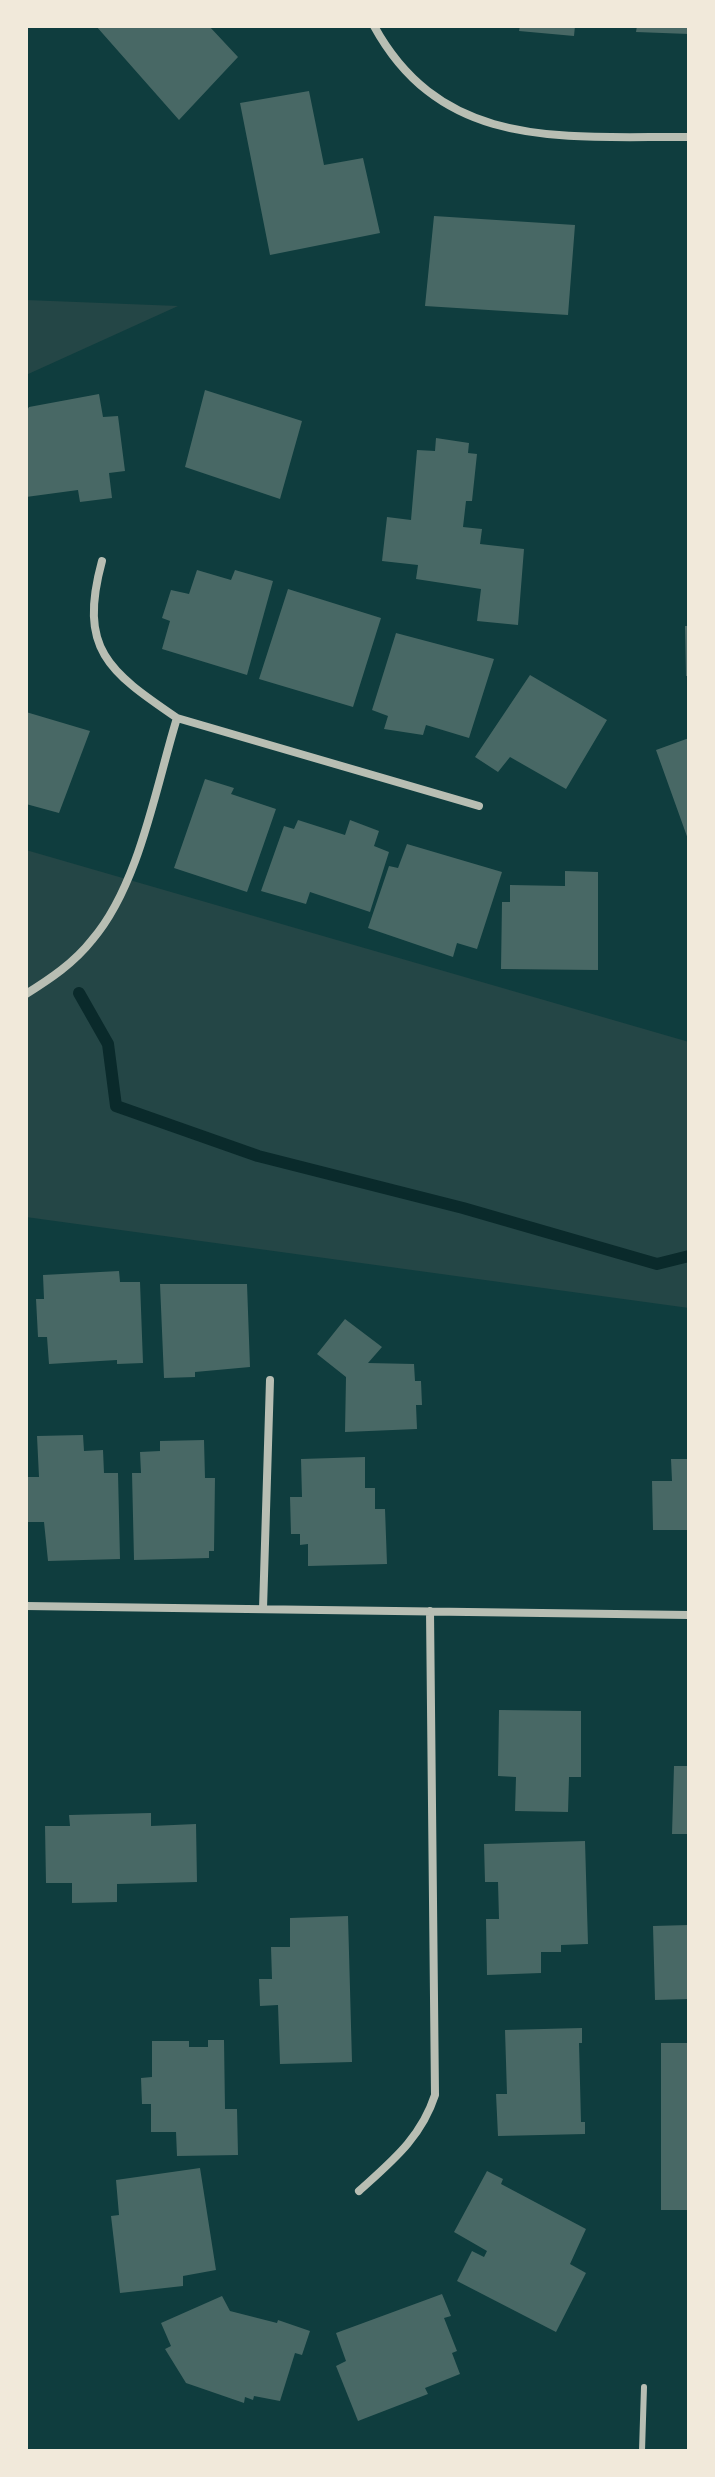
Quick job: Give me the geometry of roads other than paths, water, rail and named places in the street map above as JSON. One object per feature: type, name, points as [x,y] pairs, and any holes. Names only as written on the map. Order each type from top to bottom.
[{"type":"street","points":[[374,26],[406,73],[445,105],[468,117],[560,135],[689,137]]},
{"type":"street","points":[[102,561],[92,598],[92,618],[100,649],[134,688],[177,718],[479,806]]},
{"type":"street","points":[[26,994],[76,959],[111,913],[131,868],[177,718]]},
{"type":"street","points":[[263,1609],[270,1380]]},
{"type":"street","points":[[26,1606],[689,1615]]},
{"type":"street","points":[[359,2191],[411,2144],[426,2121],[435,2095],[430,1611]]},
{"type":"lane","points":[[642,2451],[644,2387]]},
{"type":"waterway","points":[[79,993],[108,1044],[116,1106],[258,1156],[463,1208],[657,1264],[689,1256]]}]
